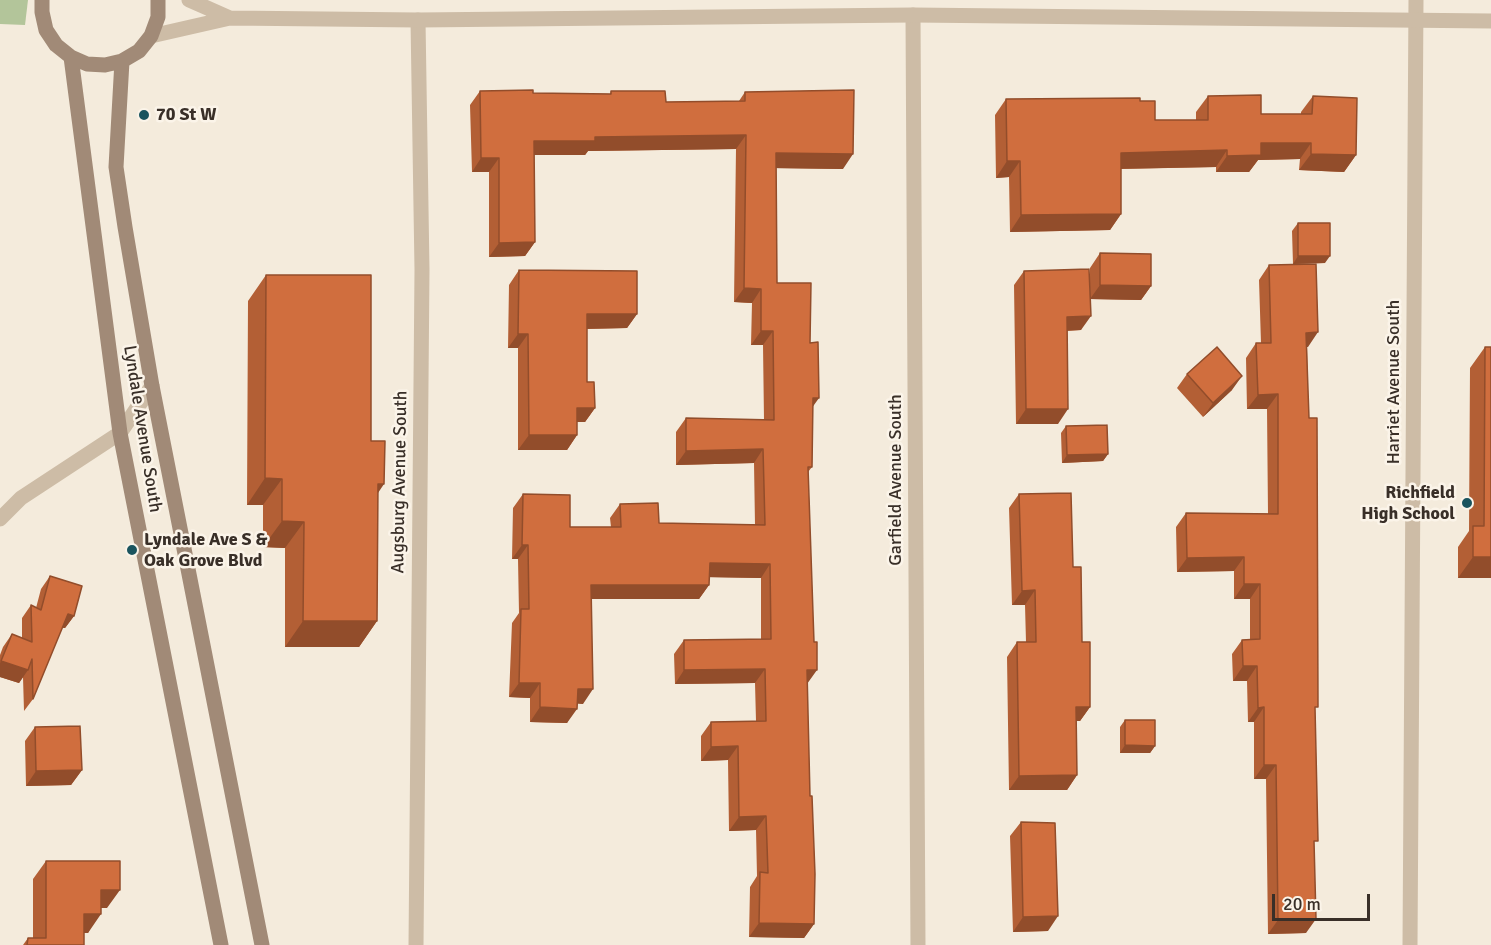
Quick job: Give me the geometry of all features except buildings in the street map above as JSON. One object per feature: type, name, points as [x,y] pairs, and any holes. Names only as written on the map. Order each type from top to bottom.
[{"type":"main road","points":[[42,0],[46,30],[56,45],[71,57],[87,64],[105,65],[122,61],[139,51],[151,36],[158,17],[158,0]]},
{"type":"main road","name":"Lyndale Avenue South","points":[[71,57],[120,433],[221,945]]},
{"type":"main road","name":"Lyndale Avenue South","points":[[122,61],[116,168],[152,386],[262,945]]},
{"type":"street","points":[[189,0],[230,18]]},
{"type":"street","name":"Harriet Avenue South","points":[[1410,945],[1416,0]]},
{"type":"street","points":[[151,36],[230,18],[418,20],[913,15],[1491,21]]},
{"type":"street","name":"Garfield Avenue South","points":[[913,15],[918,945]]},
{"type":"street","name":"Augsburg Avenue South","points":[[416,945],[422,270],[418,20]]},
{"type":"street","points":[[0,519],[21,498],[120,433],[152,386]]},
{"type":"green space","points":[[0,0],[28,0],[25,25],[0,24]]},
{"type":"place","name":"70 St W","points":[[144,115]]},
{"type":"place","name":"Richfield High School","points":[[1467,503]]},
{"type":"place","name":"Lyndale Ave S & Oak Grove Blvd","points":[[132,550]]}]
